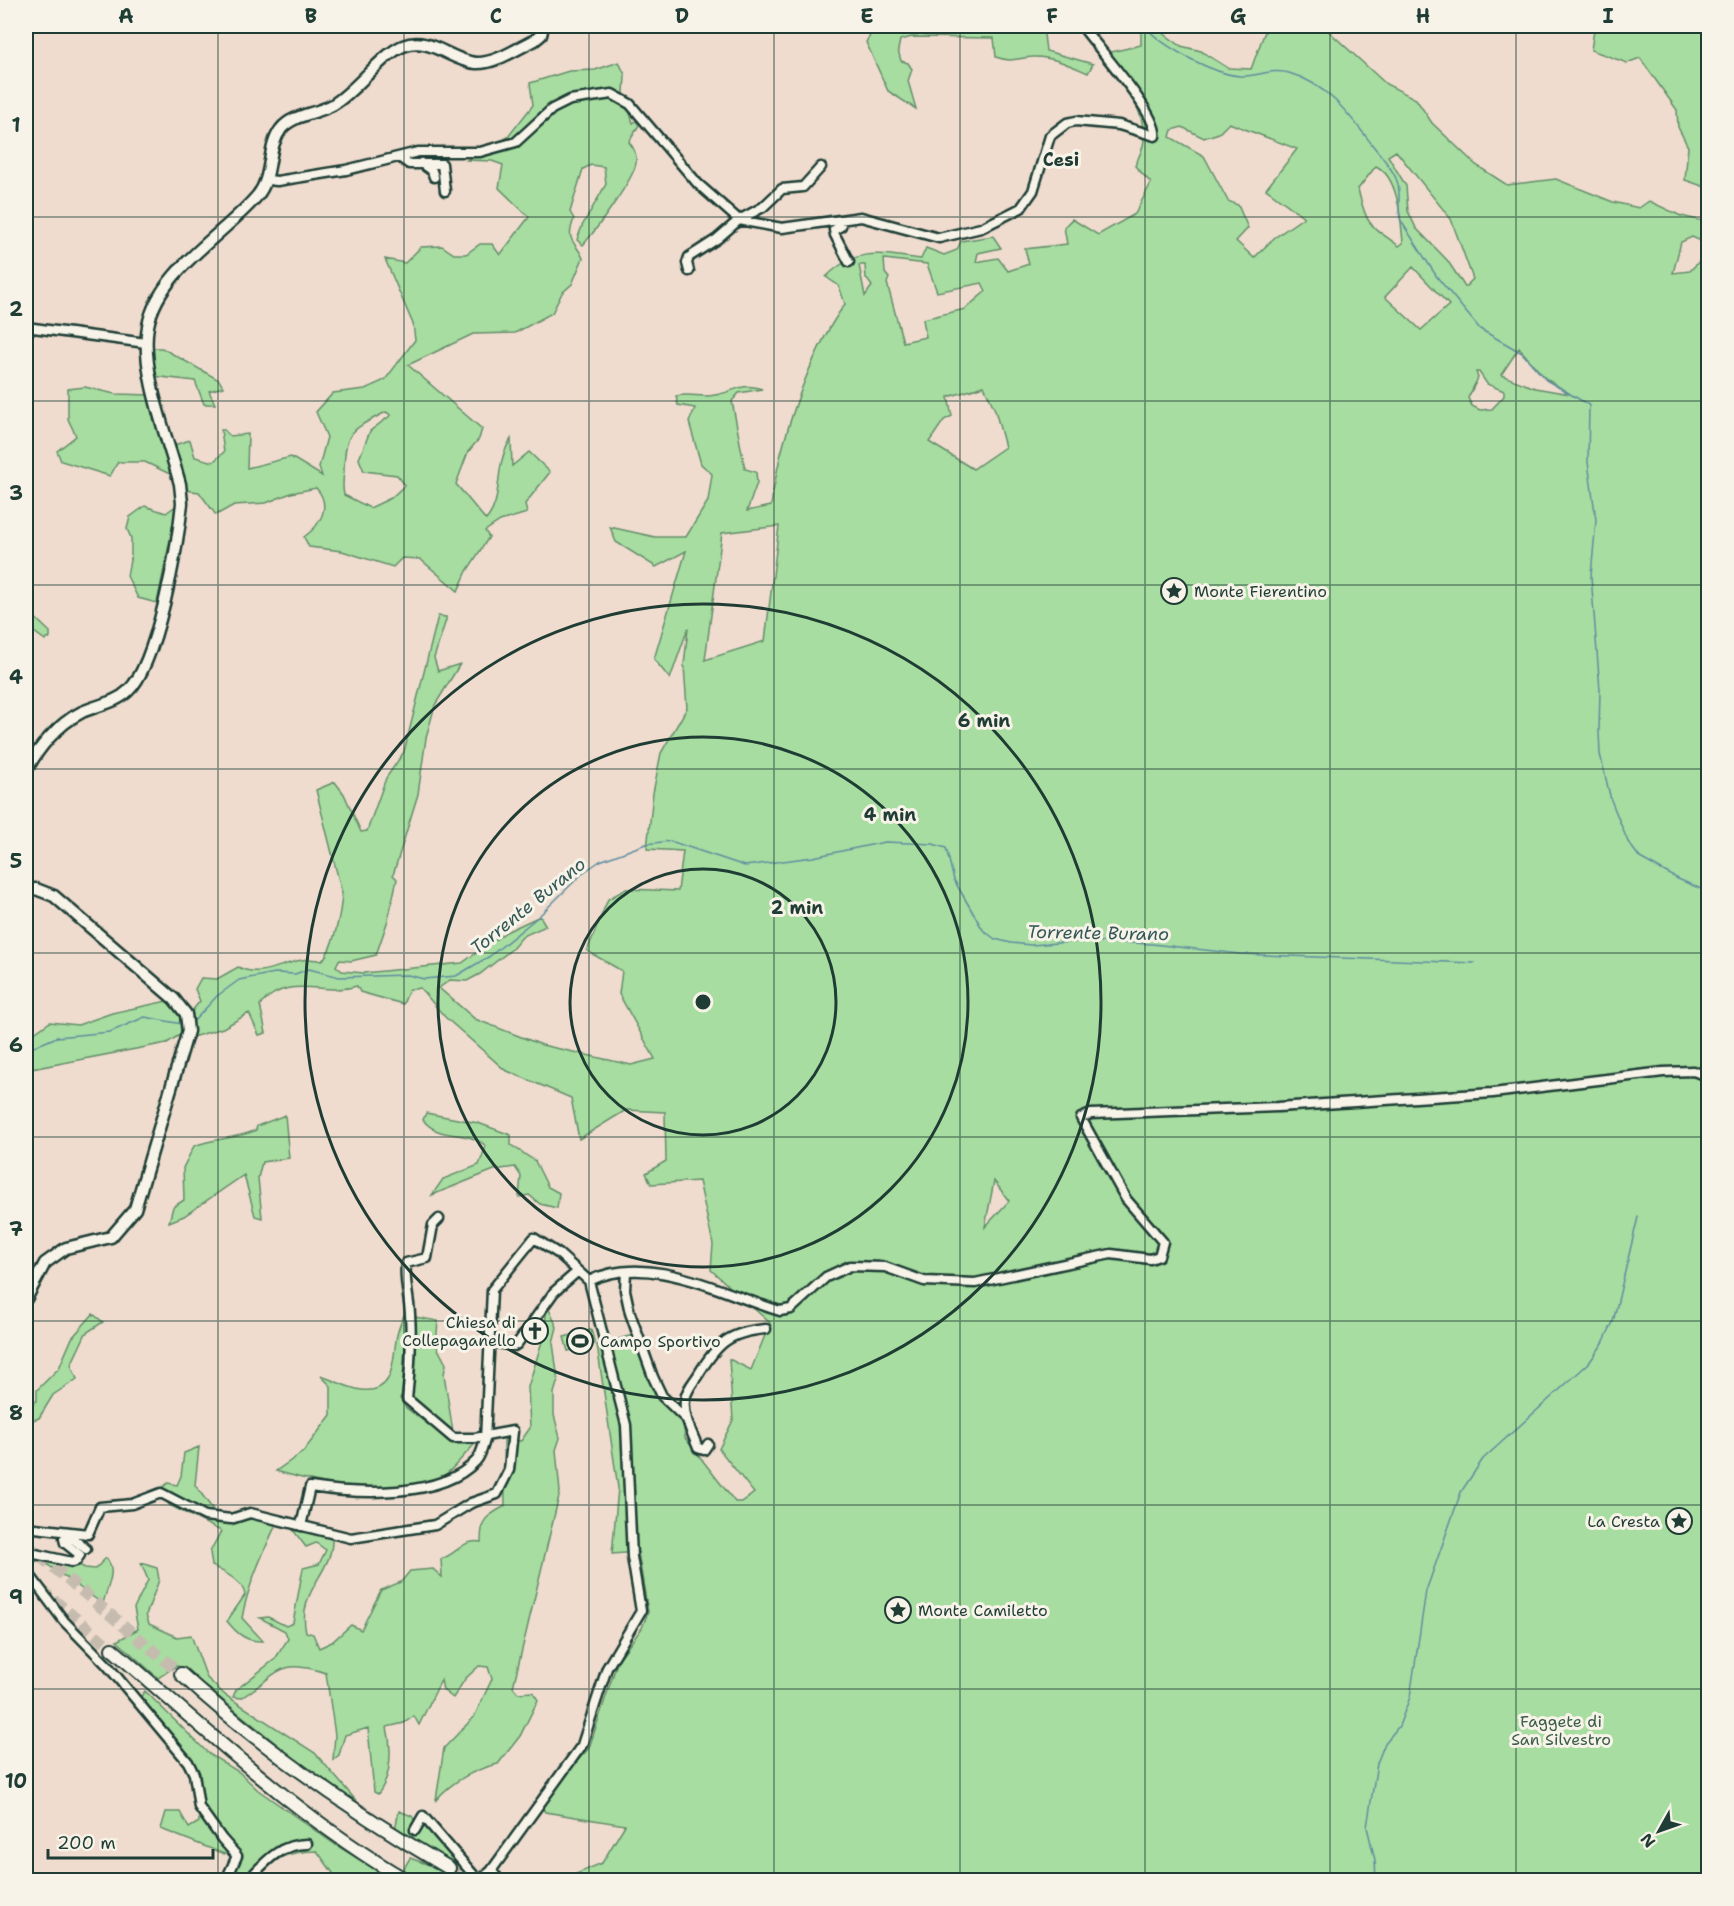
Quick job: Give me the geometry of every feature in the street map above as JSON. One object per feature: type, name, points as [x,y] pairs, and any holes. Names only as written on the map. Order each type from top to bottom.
[{"type":"highway","points":[[112,1649],[276,1791],[363,1856],[406,1881]]},
{"type":"highway","points":[[181,1674],[296,1770],[384,1830],[449,1868]]},
{"type":"main road","points":[[26,771],[44,744],[66,723],[81,713],[128,692],[137,680],[156,634],[182,503],[171,447],[148,367],[146,343],[150,316],[166,289],[204,244],[247,207],[268,180],[275,140],[282,128],[290,121],[332,105],[400,47],[413,43],[426,44],[478,63],[535,40],[541,35],[543,26]]},
{"type":"main road","points":[[26,890],[36,889],[54,896],[174,999],[186,1014],[188,1031],[135,1209],[111,1237],[66,1248],[45,1263],[26,1299]]},
{"type":"street","points":[[268,180],[277,181],[346,170],[418,152],[480,152],[516,142],[552,109],[570,100],[612,94],[630,104],[698,184],[739,220],[782,228],[861,217],[939,238],[981,228],[1011,215],[1028,200],[1050,136],[1067,123],[1076,121],[1119,125],[1155,136],[1155,129],[1138,99],[1082,26]]},
{"type":"street","points":[[399,157],[409,164],[442,164],[445,191]]},
{"type":"street","points":[[421,163],[432,171],[434,177]]},
{"type":"street","points":[[689,271],[689,257],[717,239],[739,220],[763,207],[782,189],[803,187],[821,167]]},
{"type":"street","points":[[840,221],[841,226],[834,230],[849,262]]},
{"type":"street","points":[[26,327],[146,343]]},
{"type":"street","points":[[589,1281],[609,1273],[626,1272],[672,1276],[780,1311],[791,1309],[826,1277],[850,1266],[885,1267],[924,1281],[975,1282],[1112,1254],[1150,1259],[1159,1256],[1163,1242],[1126,1199],[1081,1118],[1091,1114],[1278,1107],[1493,1093],[1663,1072],[1693,1071],[1708,1076]]},
{"type":"street","points":[[26,1527],[88,1534],[100,1507],[132,1504],[161,1493],[206,1516],[231,1519],[250,1513],[351,1538],[435,1525],[471,1503],[497,1494],[509,1470],[513,1431],[486,1436],[453,1438],[407,1399],[411,1335],[410,1310],[405,1293],[406,1263],[427,1258],[433,1225],[438,1219]]},
{"type":"street","points":[[302,1526],[310,1487],[358,1492],[412,1489],[446,1481],[478,1460],[486,1436],[492,1290],[534,1238],[560,1254],[589,1281],[626,1425],[632,1557],[641,1611],[607,1668],[582,1745],[491,1871],[479,1881],[423,1816],[415,1830]]},
{"type":"street","points":[[498,1342],[514,1346],[517,1344],[554,1292],[578,1271]]},
{"type":"street","points":[[626,1272],[625,1290],[630,1313],[653,1377],[666,1401],[685,1418],[698,1448],[704,1450],[708,1444]]},
{"type":"street","points":[[685,1418],[686,1394],[715,1348],[735,1335],[766,1329]]},
{"type":"street","points":[[26,1552],[72,1562],[76,1561],[80,1555],[64,1543],[64,1539],[73,1539],[86,1549]]},
{"type":"street","points":[[26,1570],[64,1621],[107,1665],[192,1767],[198,1807],[237,1856],[226,1881]]},
{"type":"street","points":[[248,1881],[276,1852],[295,1844],[307,1845]]},
{"type":"street","points":[[491,1871],[500,1881]]},
{"type":"green space","points":[[876,26],[1043,26],[1046,51],[1093,64],[1088,73],[1047,58],[1001,59],[996,57],[994,38],[912,37],[900,40],[898,50],[901,61],[908,63],[912,69],[908,81],[916,109],[888,91],[866,42]]},
{"type":"green space","name":"Faggete di San Silvestro","points":[[1141,26],[1160,31],[1181,46],[1201,51],[1228,68],[1251,69],[1267,26],[1323,26],[1386,84],[1416,99],[1432,123],[1476,165],[1507,185],[1556,179],[1613,202],[1639,208],[1649,201],[1681,216],[1708,222],[1708,244],[1692,237],[1681,242],[1673,273],[1690,271],[1705,255],[1708,256],[1708,1880],[571,1880],[569,1877],[602,1863],[625,1825],[545,1812],[539,1803],[589,1748],[618,1660],[642,1628],[648,1612],[638,1552],[612,1554],[618,1488],[597,1345],[633,1335],[661,1397],[683,1421],[685,1438],[735,1502],[742,1502],[754,1493],[719,1449],[733,1420],[729,1359],[751,1370],[770,1323],[711,1270],[713,1244],[699,1181],[651,1184],[646,1173],[666,1161],[665,1112],[626,1110],[579,1139],[571,1098],[505,1070],[445,1017],[420,988],[409,990],[403,1004],[360,992],[357,986],[344,989],[295,987],[271,995],[260,1005],[266,1033],[259,1035],[249,1013],[223,1028],[189,1038],[191,1012],[200,1001],[195,989],[201,978],[217,979],[238,967],[249,971],[259,971],[300,960],[322,961],[330,948],[336,929],[342,893],[316,790],[335,782],[344,794],[361,832],[367,831],[386,778],[404,752],[438,616],[446,617],[434,658],[438,671],[460,664],[435,705],[426,738],[418,794],[393,875],[397,879],[388,920],[376,955],[351,961],[339,960],[336,966],[342,971],[364,973],[462,963],[506,932],[540,916],[546,926],[523,936],[512,949],[480,974],[467,981],[450,980],[439,988],[475,1019],[542,1045],[631,1065],[655,1059],[619,994],[622,971],[587,951],[608,899],[626,889],[678,891],[683,851],[647,849],[653,793],[661,753],[687,708],[684,666],[688,628],[670,679],[654,659],[686,551],[656,567],[616,542],[610,527],[655,537],[686,537],[708,501],[712,474],[701,464],[689,422],[695,408],[678,405],[676,396],[710,396],[743,387],[762,389],[739,393],[732,401],[745,469],[756,472],[757,483],[747,511],[771,506],[781,455],[797,401],[819,348],[845,304],[839,286],[826,277],[848,260],[870,254],[921,259],[926,248],[944,255],[957,250],[961,241],[993,236],[1001,248],[978,253],[976,262],[998,258],[1008,271],[1029,264],[1025,249],[1067,244],[1064,227],[1072,219],[1098,235],[1135,214],[1151,183],[1135,166],[1143,146],[1143,127],[1140,115],[1129,94],[1099,55],[1141,45]],"holes":[[[1229,123],[1297,149],[1266,189],[1304,217],[1274,238],[1254,258],[1236,241],[1248,228],[1238,205],[1228,201],[1204,156],[1170,137],[1172,130],[1182,127],[1204,138],[1219,133]],[[1396,151],[1451,219],[1473,279],[1465,287],[1447,260],[1416,228],[1408,211],[1406,186],[1388,156]],[[1376,166],[1384,172],[1394,189],[1400,212],[1403,243],[1399,246],[1375,228],[1364,211],[1358,189]],[[884,259],[927,264],[937,292],[982,283],[986,291],[965,309],[923,319],[926,337],[903,342],[887,283],[889,278],[885,273]],[[859,265],[865,265],[866,278],[872,286],[865,296]],[[1413,267],[1449,305],[1421,330],[1385,297]],[[1519,348],[1545,378],[1570,394],[1535,388],[1501,375]],[[1476,372],[1479,372],[1487,384],[1504,391],[1504,396],[1492,409],[1480,410],[1472,406],[1468,398],[1478,378]],[[984,386],[995,410],[1005,447],[973,469],[929,442],[944,420],[952,416],[948,397]],[[779,526],[765,641],[705,660],[722,533]],[[994,1181],[1009,1201],[985,1227]]]},
{"type":"green space","points":[[1583,26],[1708,26],[1708,188],[1685,180],[1688,147],[1678,127],[1677,110],[1640,58],[1627,63],[1591,50],[1594,30]]},
{"type":"green space","points":[[619,62],[625,75],[624,94],[633,123],[636,121],[639,125],[629,142],[635,152],[636,163],[622,192],[583,245],[577,240],[582,226],[606,184],[604,167],[591,165],[583,169],[570,212],[574,219],[570,232],[571,237],[583,258],[572,284],[562,293],[552,313],[515,333],[473,334],[408,365],[482,429],[479,439],[468,452],[456,484],[486,520],[495,502],[502,461],[511,439],[512,466],[529,452],[550,472],[525,504],[527,513],[500,521],[485,531],[489,537],[467,571],[458,591],[420,559],[402,558],[393,567],[342,551],[309,547],[304,537],[315,527],[324,508],[321,494],[316,488],[291,493],[266,503],[234,505],[216,515],[199,492],[186,490],[174,445],[190,440],[195,457],[213,462],[224,452],[221,430],[230,436],[248,434],[247,468],[291,457],[322,476],[319,467],[327,437],[316,412],[333,393],[365,389],[385,380],[415,340],[413,324],[385,259],[405,263],[421,247],[442,246],[454,254],[466,254],[480,244],[492,244],[500,255],[529,217],[499,188],[503,165],[492,161],[467,160],[508,137],[533,105],[530,83],[569,71],[595,70]],"holes":[[[386,412],[391,415],[370,431],[359,459],[364,471],[397,475],[405,485],[391,498],[370,508],[344,495],[346,447],[352,433],[365,423]]]},
{"type":"green space","points":[[150,348],[162,348],[219,380],[223,387],[209,391],[215,404],[204,404],[195,381],[153,376]]},
{"type":"green space","points":[[85,387],[115,394],[152,395],[176,477],[145,462],[118,462],[110,476],[61,461],[57,451],[76,436],[68,419],[68,389]]},
{"type":"green space","points":[[177,505],[157,603],[138,598],[127,576],[131,555],[131,538],[127,529],[130,517],[145,506],[166,513]]},
{"type":"green space","points":[[26,609],[50,632],[50,638],[45,640],[26,626]]},
{"type":"green space","points":[[167,1001],[179,1011],[181,1034],[167,1043],[26,1070],[26,1039],[50,1022],[78,1025],[112,1013]]},
{"type":"green space","points":[[426,1113],[478,1123],[511,1135],[511,1145],[535,1161],[548,1187],[559,1193],[557,1208],[540,1204],[529,1195],[519,1197],[521,1176],[515,1167],[494,1170],[432,1195],[443,1179],[479,1165],[486,1146],[470,1137],[437,1131],[423,1120]]},
{"type":"green space","points":[[285,1115],[289,1158],[262,1162],[258,1178],[262,1218],[255,1216],[244,1175],[184,1216],[169,1222],[173,1207],[184,1200],[183,1168],[194,1146],[249,1133],[256,1130],[257,1126]]},
{"type":"green space","points":[[547,1305],[557,1327],[553,1343],[558,1380],[554,1393],[554,1415],[560,1438],[556,1450],[560,1492],[513,1687],[518,1693],[533,1692],[538,1700],[520,1736],[498,1764],[464,1777],[436,1800],[444,1748],[474,1717],[492,1679],[488,1667],[479,1666],[465,1679],[453,1698],[443,1690],[441,1680],[419,1725],[414,1716],[404,1723],[387,1727],[390,1762],[383,1787],[378,1794],[374,1792],[368,1728],[345,1735],[339,1755],[333,1760],[335,1735],[326,1673],[298,1667],[280,1670],[241,1698],[233,1697],[236,1690],[275,1659],[288,1639],[285,1631],[260,1618],[268,1617],[286,1626],[293,1623],[303,1568],[319,1564],[326,1550],[316,1543],[306,1547],[293,1530],[332,1538],[331,1550],[310,1593],[304,1618],[306,1632],[313,1634],[319,1648],[332,1642],[351,1625],[361,1630],[381,1590],[401,1582],[410,1571],[433,1569],[442,1577],[441,1559],[470,1542],[481,1542],[483,1523],[505,1506],[504,1439],[521,1441],[530,1428],[528,1387],[544,1335]]},
{"type":"green space","points":[[407,1308],[405,1391],[400,1398],[405,1407],[449,1440],[476,1443],[441,1478],[417,1487],[398,1490],[334,1485],[276,1471],[303,1452],[331,1415],[331,1386],[321,1376],[362,1390],[373,1390],[382,1386],[387,1380],[391,1372],[398,1332]]},
{"type":"green space","points":[[93,1314],[103,1322],[86,1333],[71,1365],[77,1379],[53,1395],[39,1418],[26,1422],[26,1413],[37,1400],[37,1390],[59,1368],[72,1338]]},
{"type":"green space","points":[[415,1317],[438,1321],[436,1345],[446,1364],[444,1374],[453,1432],[412,1396],[416,1356]]},
{"type":"green space","name":"Campo Sportivo","points":[[591,1330],[595,1344],[568,1351],[564,1337]]},
{"type":"green space","points":[[199,1447],[195,1485],[219,1518],[258,1515],[278,1520],[252,1580],[242,1618],[263,1641],[243,1636],[227,1621],[245,1595],[237,1581],[212,1566],[210,1552],[221,1531],[169,1505],[159,1490],[168,1483],[177,1485],[181,1476],[184,1453]]},
{"type":"green space","points":[[30,1546],[59,1555],[85,1568],[95,1569],[106,1558],[111,1574],[103,1604],[45,1563],[26,1560],[26,1548]]},
{"type":"green space","points":[[141,1563],[157,1568],[159,1580],[146,1615],[149,1624],[177,1637],[191,1635],[207,1678],[225,1695],[315,1753],[360,1805],[311,1772],[182,1667],[176,1666],[158,1678],[117,1641],[138,1629],[134,1608],[148,1580]]},
{"type":"green space","points":[[145,1691],[209,1754],[239,1772],[258,1790],[336,1845],[393,1880],[338,1880],[317,1851],[296,1853],[281,1858],[252,1880],[228,1880],[240,1861],[239,1850],[224,1854],[161,1829],[166,1812],[180,1812],[189,1828],[199,1822],[194,1764],[139,1699]]},
{"type":"green space","points":[[399,1811],[412,1816],[417,1825],[410,1828],[412,1833],[418,1831],[421,1824],[428,1824],[461,1865],[456,1866],[395,1829]]},
{"type":"green space","points":[[410,1858],[446,1871],[456,1880],[409,1880],[401,1873]]},
{"type":"waterway","points":[[1145,26],[1163,42],[1202,65],[1240,76],[1289,73],[1303,78],[1327,93],[1347,113],[1390,168],[1398,186],[1401,221],[1437,277],[1480,329],[1522,353],[1546,380],[1589,405],[1588,462],[1596,520],[1591,576],[1600,690],[1600,754],[1611,800],[1628,842],[1640,858],[1708,892]]},
{"type":"waterway","name":"Torrente Burano","points":[[193,1022],[217,996],[239,980],[275,973],[295,974],[309,969],[339,977],[408,975],[424,979],[456,976],[490,956],[539,916],[584,872],[600,861],[646,844],[670,841],[745,866],[813,857],[885,842],[933,844],[946,848],[954,880],[983,930],[995,939],[1011,943],[1031,945],[1084,941],[1152,944],[1240,954],[1474,963]]},
{"type":"waterway","name":"Torrente Burano","points":[[26,1050],[57,1037],[110,1032],[145,1017],[182,1024]]},
{"type":"waterway","points":[[1376,1880],[1375,1860],[1367,1827],[1377,1763],[1385,1743],[1399,1726],[1410,1697],[1426,1591],[1461,1492],[1483,1459],[1589,1363],[1603,1343],[1613,1322],[1638,1217]]},
{"type":"tunnel","points":[[26,1544],[181,1674]]},
{"type":"tunnel","points":[[26,1577],[112,1649]]},
{"type":"tunnel","points":[[449,1868],[473,1880]]},
{"type":"place","name":"Monte Fierentino","points":[[1174,591]]},
{"type":"place","name":"Chiesa di Collepaganello","points":[[535,1331]]},
{"type":"place","name":"Campo Sportivo","points":[[580,1341]]},
{"type":"place","name":"La Cresta","points":[[1679,1521]]},
{"type":"place","name":"Monte Camiletto","points":[[898,1610]]},
{"type":"district","name":"Cesi","points":[[1061,160]]}]
